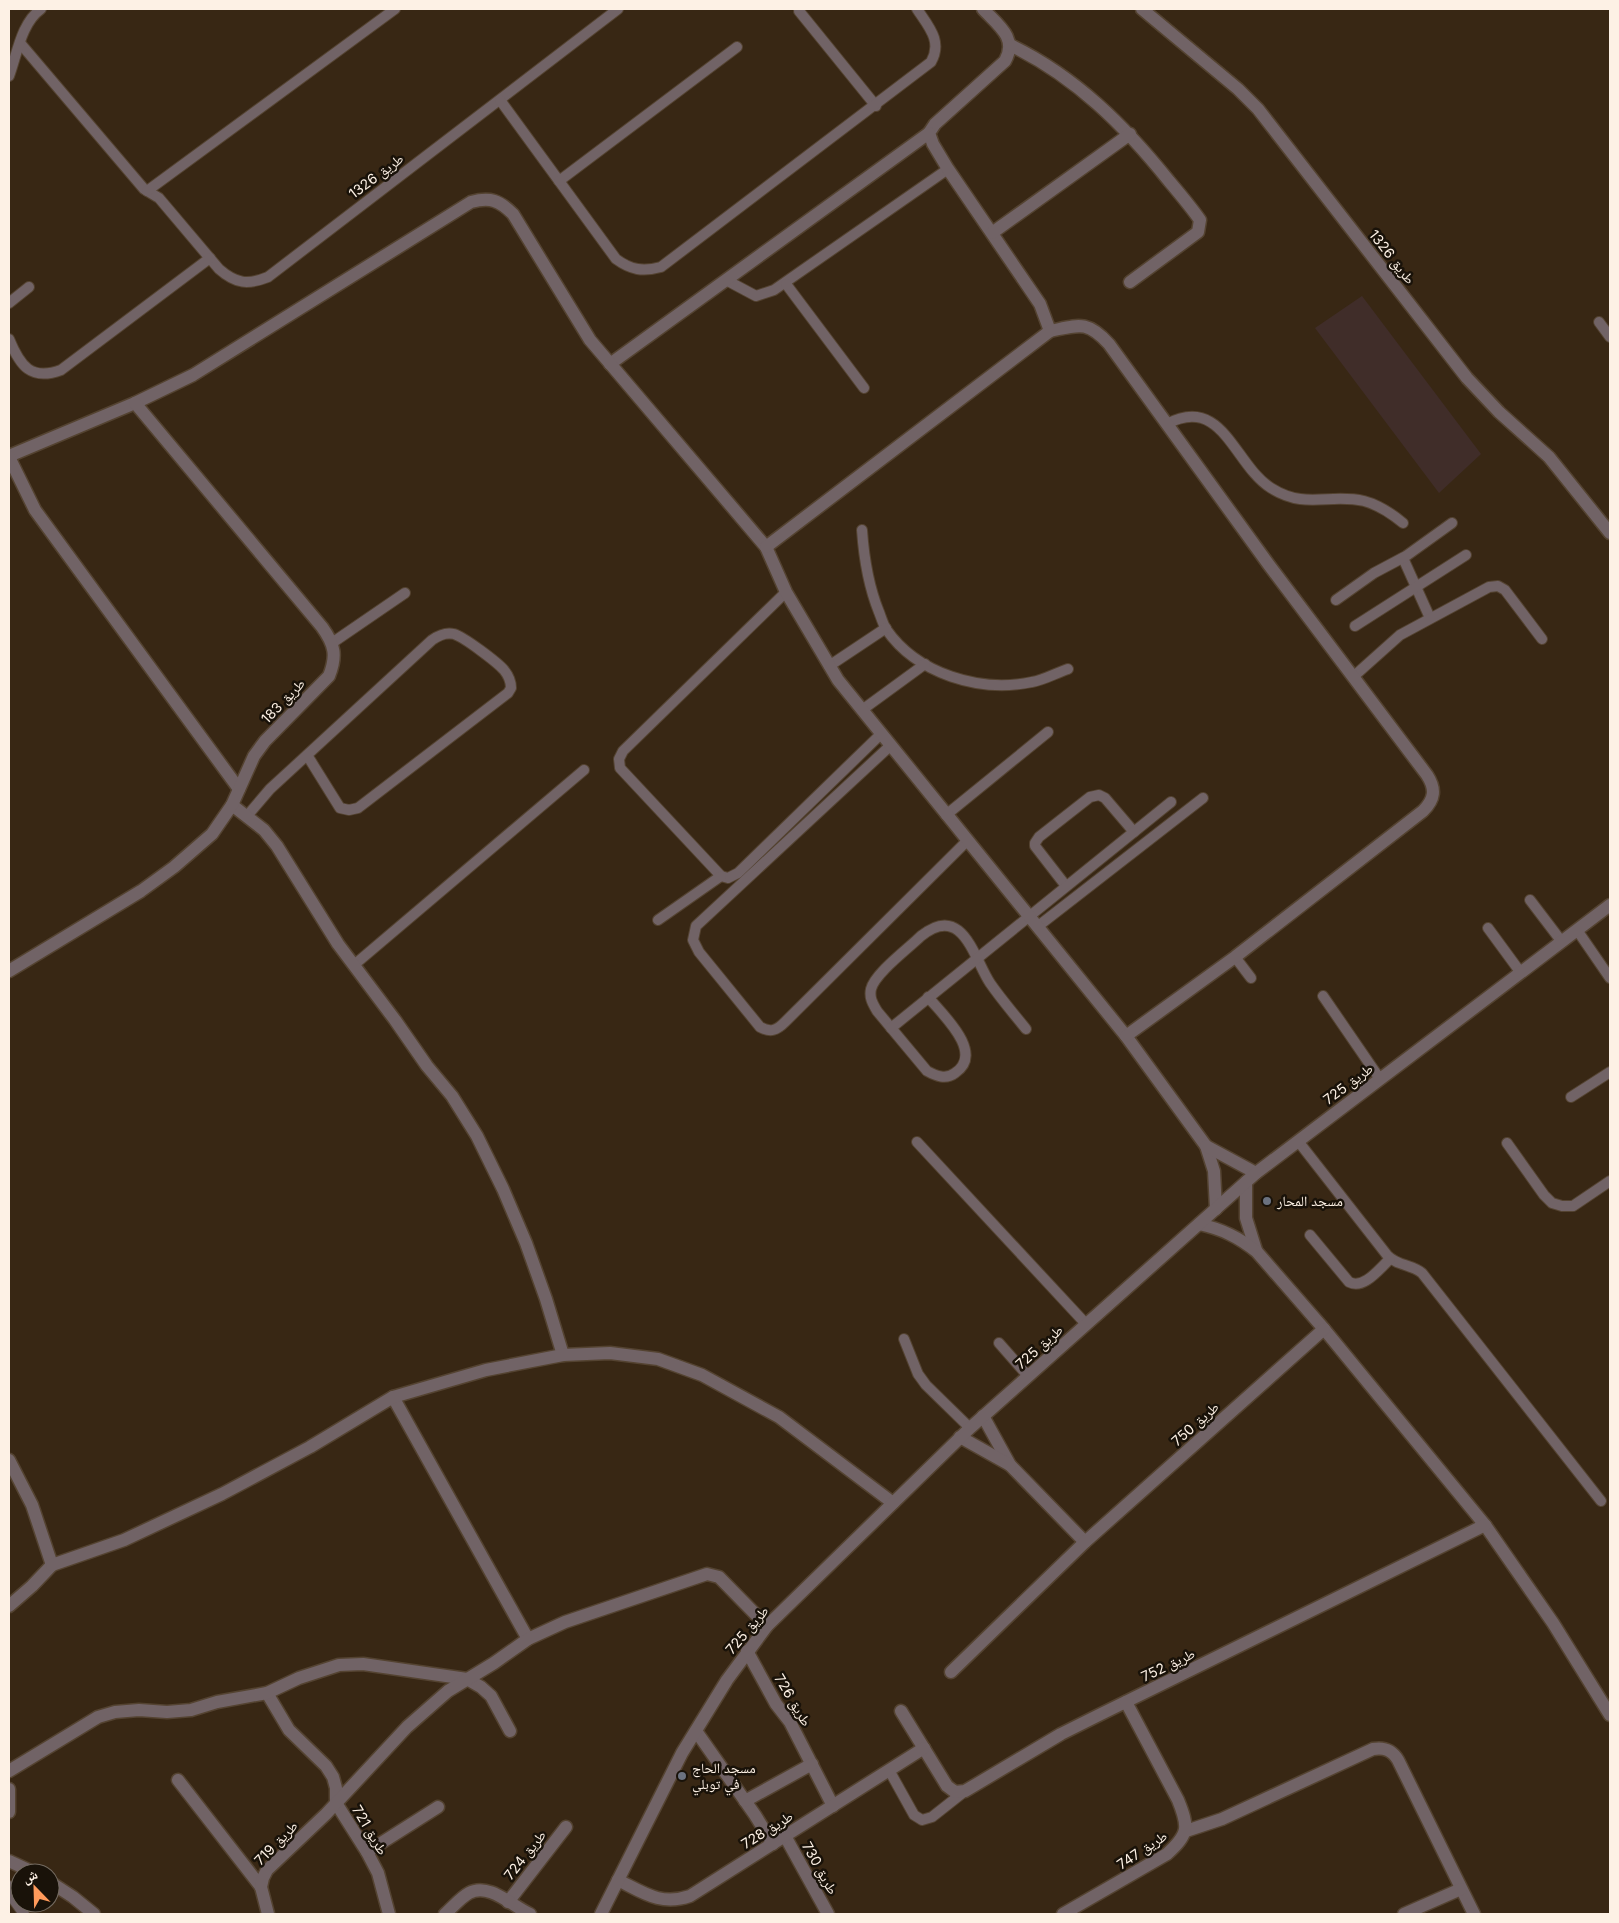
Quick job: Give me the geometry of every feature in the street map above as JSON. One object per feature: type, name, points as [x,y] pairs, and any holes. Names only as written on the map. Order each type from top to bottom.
[{"type":"street","points":[[610,364],[929,133],[935,124],[1005,61],[1009,54],[1010,45],[1008,38],[1004,31],[983,9]]},
{"type":"street","name":"طريق 1326","points":[[1142,9],[1238,89],[1258,109],[1467,378],[1499,412],[1549,457],[1610,533]]},
{"type":"street","points":[[1010,45],[1036,58],[1062,75],[1109,114],[1130,134],[1200,220],[1198,232],[1130,282]]},
{"type":"street","points":[[929,133],[933,144],[948,169],[1040,304],[1050,331]]},
{"type":"street","points":[[992,233],[1130,134]]},
{"type":"street","points":[[239,788],[35,510],[9,456],[135,403],[193,375],[471,202],[492,200],[504,204],[513,214],[590,340],[766,547],[786,592],[829,666],[890,746],[1126,1036],[1206,1146],[1214,1171],[1216,1209]]},
{"type":"street","points":[[766,547],[1050,331],[1078,325],[1096,330],[1109,344],[1269,565],[1433,784],[1434,794],[1430,804],[1423,811],[1235,957],[1126,1036]]},
{"type":"street","points":[[135,403],[322,627],[332,644]]},
{"type":"street","name":"طريق 183","points":[[10,967],[93,921],[141,891],[212,834],[232,805],[254,756],[264,741],[329,676],[334,664],[332,644]]},
{"type":"street","points":[[232,805],[264,830],[277,846],[316,911],[427,1066],[452,1096],[477,1136],[503,1189],[526,1243],[563,1355]]},
{"type":"street","name":"طريق 725","points":[[601,1914],[673,1770],[726,1680],[767,1626],[960,1437],[1256,1173],[1610,905]]},
{"type":"street","points":[[1206,1146],[1256,1173]]},
{"type":"street","points":[[1246,1182],[1246,1218],[1257,1252]]},
{"type":"street","points":[[1199,1224],[1230,1233],[1257,1252],[1324,1329],[1485,1524],[1553,1623],[1610,1714]]},
{"type":"street","name":"طريق 750","points":[[951,1672],[1085,1542],[1324,1329]]},
{"type":"street","points":[[9,1606],[52,1565],[124,1540],[222,1494],[310,1447],[393,1397],[486,1370],[563,1355],[610,1352],[658,1359],[702,1375],[779,1417],[893,1503]]},
{"type":"street","points":[[393,1397],[528,1639]]},
{"type":"street","points":[[983,1416],[1010,1465],[1085,1542]]},
{"type":"street","points":[[960,1437],[1010,1465]]},
{"type":"street","points":[[9,1460],[32,1505],[52,1565]]},
{"type":"street","name":"طريق 752","points":[[965,1792],[1061,1734],[1485,1524]]},
{"type":"street","name":"طريق 719","points":[[268,1914],[261,1887],[267,1870],[336,1803],[420,1715],[448,1691],[528,1639],[565,1622],[707,1574],[719,1577],[767,1626]]},
{"type":"street","name":"طريق 726","points":[[747,1651],[776,1704],[790,1722],[833,1806]]},
{"type":"street","points":[[9,1771],[98,1717],[115,1712],[139,1710],[167,1712],[191,1710],[217,1702],[267,1693],[299,1678],[338,1665],[363,1664],[386,1666],[467,1679],[481,1687],[491,1696],[510,1731]]},
{"type":"street","name":"طريق 721","points":[[267,1693],[289,1730],[326,1766],[333,1777],[336,1788],[336,1803],[378,1873],[389,1914]]},
{"type":"street","name":"طريق 747","points":[[1062,1914],[1167,1854],[1179,1844],[1186,1831],[1185,1817],[1178,1800],[1126,1702]]},
{"type":"street","points":[[902,1710],[947,1786],[955,1792],[965,1792]]},
{"type":"street","points":[[696,1731],[773,1844]]},
{"type":"street","name":"طريق 728","points":[[618,1880],[653,1898],[681,1899],[699,1891],[924,1748]]},
{"type":"street","points":[[1186,1831],[1222,1819],[1373,1749],[1380,1748],[1391,1751],[1398,1760],[1474,1914]]},
{"type":"street","points":[[745,1801],[812,1764]]},
{"type":"street","points":[[178,1780],[261,1887]]},
{"type":"street","points":[[9,1789],[9,1812]]},
{"type":"street","points":[[367,1852],[438,1807]]},
{"type":"street","name":"طريق 724","points":[[508,1902],[566,1827]]},
{"type":"street","name":"طريق 730","points":[[785,1836],[828,1914]]},
{"type":"street","points":[[60,1889],[94,1914]]},
{"type":"street","points":[[445,1914],[467,1894],[475,1890],[484,1889],[526,1913]]},
{"type":"street","points":[[1404,1914],[1461,1889]]},
{"type":"lane","points":[[9,76],[20,42],[35,13],[41,9]]},
{"type":"lane","points":[[20,42],[147,192],[395,9]]},
{"type":"lane","name":"طريق 1326","points":[[147,192],[159,198],[229,278],[242,282],[256,282],[268,277],[617,9]]},
{"type":"lane","points":[[500,100],[616,258],[626,266],[637,270],[649,271],[661,267],[876,106],[931,62],[937,46],[935,38],[917,9]]},
{"type":"lane","points":[[799,11],[876,106]]},
{"type":"lane","points":[[559,181],[737,47]]},
{"type":"lane","points":[[726,280],[756,296],[770,293],[786,284],[948,169]]},
{"type":"lane","points":[[9,339],[22,365],[34,373],[48,375],[62,370],[210,258]]},
{"type":"lane","points":[[786,284],[864,388]]},
{"type":"lane","points":[[9,303],[29,287]]},
{"type":"lane","points":[[1599,322],[1610,337]]},
{"type":"lane","points":[[1167,424],[1186,416],[1208,419],[1221,431],[1267,486],[1280,494],[1296,500],[1311,502],[1347,499],[1363,501],[1378,505],[1403,523]]},
{"type":"lane","points":[[1336,600],[1374,573],[1403,558],[1452,523]]},
{"type":"lane","points":[[862,530],[864,564],[872,596],[886,628],[902,648],[925,664],[958,680],[995,686],[1032,682],[1068,669]]},
{"type":"lane","points":[[1354,626],[1466,555]]},
{"type":"lane","points":[[1403,558],[1430,618]]},
{"type":"lane","points":[[1353,677],[1400,635],[1489,587],[1498,586],[1508,593],[1542,639]]},
{"type":"lane","points":[[786,592],[624,751],[619,759],[620,768],[722,876],[728,878],[738,873],[881,734]]},
{"type":"lane","points":[[332,644],[405,593]]},
{"type":"lane","points":[[829,666],[886,628]]},
{"type":"lane","points":[[248,816],[270,789],[432,640],[439,635],[448,633],[463,638],[504,670],[511,682],[511,688],[508,693],[358,808],[350,810],[340,808],[307,755]]},
{"type":"lane","points":[[862,710],[925,664]]},
{"type":"lane","points":[[946,815],[1048,732]]},
{"type":"lane","points":[[890,746],[696,926],[693,940],[699,952],[760,1027],[773,1031],[785,1022],[967,841]]},
{"type":"lane","points":[[354,966],[584,770]]},
{"type":"lane","points":[[1066,886],[1035,846],[1039,837],[1090,797],[1096,795],[1105,798],[1134,832]]},
{"type":"lane","points":[[1037,927],[1203,798]]},
{"type":"lane","points":[[891,1028],[1171,802]]},
{"type":"lane","points":[[658,920],[722,876]]},
{"type":"lane","points":[[1530,900],[1562,942]]},
{"type":"lane","points":[[928,997],[963,1041],[966,1050],[966,1060],[961,1068],[954,1074],[944,1077],[935,1076],[926,1071],[873,1004],[871,989],[880,975],[921,936],[929,930],[947,926],[956,929],[969,942],[990,983],[1026,1029]]},
{"type":"lane","points":[[1488,928],[1520,973]]},
{"type":"lane","points":[[1577,930],[1610,978]]},
{"type":"lane","points":[[1235,957],[1251,978]]},
{"type":"lane","points":[[1323,996],[1380,1079]]},
{"type":"lane","points":[[1571,1098],[1610,1072]]},
{"type":"lane","points":[[1298,1141],[1390,1259],[1414,1268],[1422,1274],[1601,1501]]},
{"type":"lane","points":[[918,1142],[1086,1324]]},
{"type":"lane","points":[[1507,1143],[1544,1195],[1552,1203],[1562,1206],[1573,1206],[1610,1181]]},
{"type":"lane","points":[[1310,1235],[1349,1282],[1353,1284],[1357,1285],[1365,1282],[1390,1259]]},
{"type":"lane","points":[[904,1339],[918,1374],[926,1385],[970,1428]]},
{"type":"lane","points":[[999,1343],[1028,1376]]},
{"type":"lane","points":[[889,1770],[914,1815],[922,1820],[932,1817],[965,1792]]},
{"type":"lane","points":[[9,1886],[11,1896],[24,1914]]},
{"type":"shaded area","points":[[1362,296],[1481,454],[1439,493],[1315,328]]},
{"type":"place","name":"مسجد المحار","points":[[1267,1201]]},
{"type":"place","name":"مسجد الحاج في توبلي","points":[[682,1776]]}]
